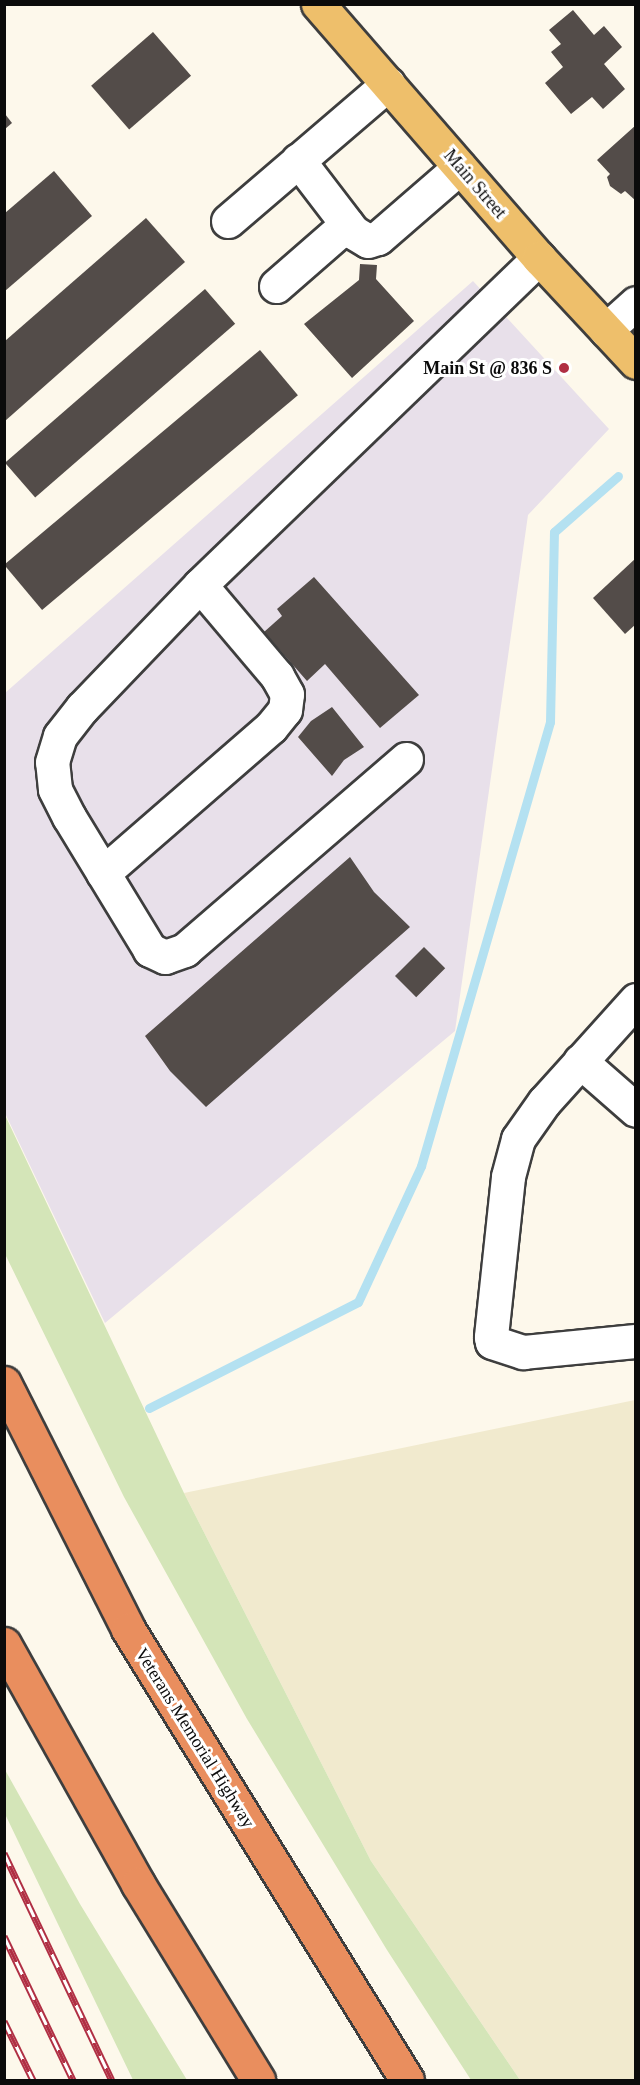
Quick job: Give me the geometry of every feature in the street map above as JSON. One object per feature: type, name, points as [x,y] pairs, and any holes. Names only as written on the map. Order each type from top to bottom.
[{"type":"highway","name":"Veterans Memorial Highway","points":[[4,1383],[128,1629],[407,2080]]},
{"type":"highway","points":[[4,1644],[138,1884],[258,2080]]},
{"type":"main road","name":"Main Street","points":[[318,4],[539,258],[636,362]]},
{"type":"street","points":[[228,221],[388,84]]},
{"type":"street","points":[[298,160],[360,238],[378,238],[460,167]]},
{"type":"street","points":[[276,286],[347,224]]},
{"type":"street","points":[[406,759],[185,950],[165,957],[150,950],[103,873],[55,789],[52,762],[60,736],[82,708],[200,585],[539,258]]},
{"type":"street","points":[[606,330],[636,303]]},
{"type":"street","points":[[103,873],[271,727],[285,710],[287,694],[277,676],[200,585]]},
{"type":"street","points":[[636,1000],[580,1061],[518,1139],[508,1177],[491,1337],[492,1342],[523,1352],[636,1341]]},
{"type":"street","points":[[580,1061],[636,1110]]},
{"type":"shaded area","points":[[473,281],[609,429],[528,515],[455,1031],[105,1323],[5,1113],[5,693]]},
{"type":"shaded area","points":[[635,1400],[635,2080],[520,2080],[371,1861],[184,1493]]},
{"type":"green space","points":[[4,1113],[184,1493],[371,1861],[520,2080],[471,2080],[387,1950],[247,1719],[124,1497],[5,1254]]},
{"type":"green space","points":[[4,1768],[80,1904],[187,2080],[133,2080],[5,1814]]},
{"type":"building","points":[[573,10],[594,35],[604,26],[622,47],[604,64],[625,89],[603,109],[592,97],[571,114],[545,83],[563,67],[551,52],[561,44],[549,30]]},
{"type":"building","points":[[153,32],[191,76],[129,130],[91,86]]},
{"type":"building","points":[[5,114],[12,123],[5,129]]},
{"type":"building","points":[[636,125],[636,201],[625,191],[621,194],[610,186],[607,177],[610,174],[597,160]]},
{"type":"building","points":[[54,171],[92,216],[5,291],[5,213]]},
{"type":"building","points":[[146,218],[185,262],[5,421],[5,341]]},
{"type":"building","points":[[360,264],[377,265],[376,279],[414,321],[352,378],[304,324],[359,280]]},
{"type":"building","points":[[205,289],[235,324],[35,498],[5,463]]},
{"type":"building","points":[[260,350],[298,395],[42,610],[4,565]]},
{"type":"building","points":[[636,558],[636,624],[625,634],[593,598]]},
{"type":"building","points":[[314,577],[419,695],[380,728],[325,664],[307,681],[264,632],[282,616],[277,609]]},
{"type":"building","points":[[332,707],[364,747],[344,760],[332,776],[298,737],[311,721]]},
{"type":"building","points":[[350,857],[374,892],[410,927],[206,1107],[170,1071],[145,1036]]},
{"type":"building","points":[[424,947],[445,968],[416,997],[395,976]]},
{"type":"waterway","points":[[149,1408],[358,1302],[421,1166],[550,722],[554,532],[618,476]]},
{"type":"railway","points":[[4,1853],[112,2080]]},
{"type":"railway","points":[[4,1936],[73,2080]]},
{"type":"railway","points":[[4,2021],[33,2080]]},
{"type":"place","name":"Main St @ 836 S","points":[[564,368]]}]
